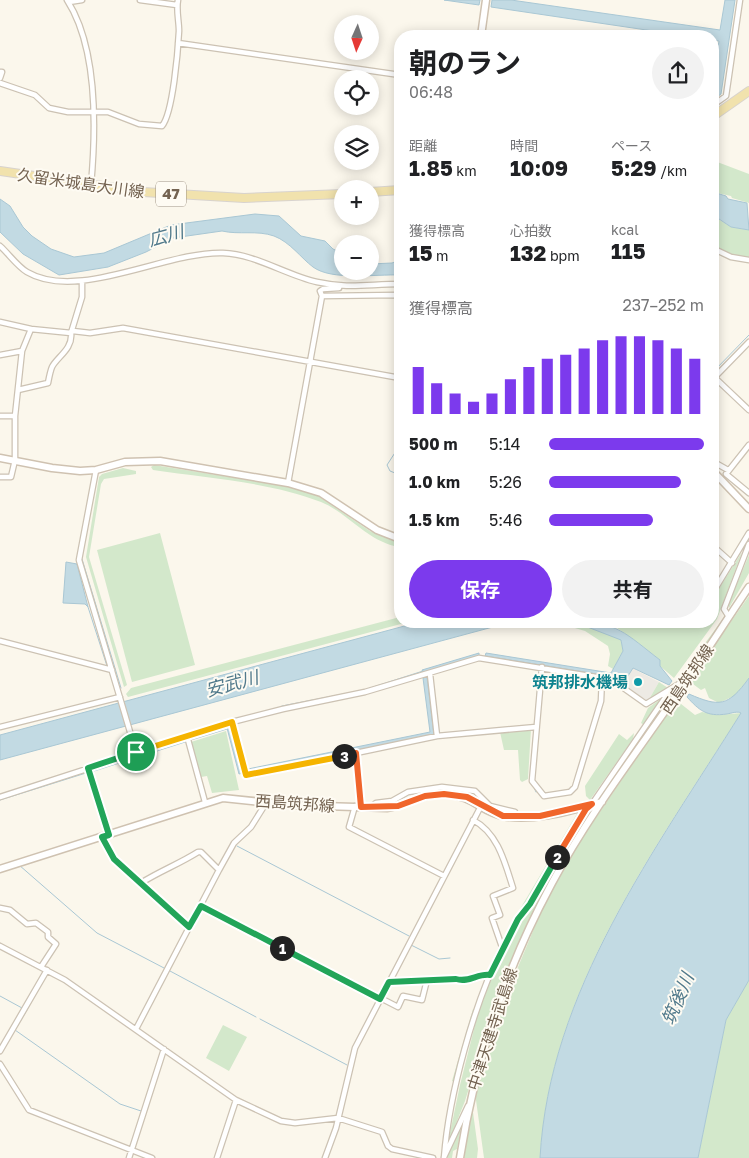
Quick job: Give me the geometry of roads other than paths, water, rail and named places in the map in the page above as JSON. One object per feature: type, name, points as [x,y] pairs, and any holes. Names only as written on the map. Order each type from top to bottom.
[{"type":"main road","points":[[482,30],[486,0]]},
{"type":"main road","points":[[719,112],[749,91]]},
{"type":"main road","name":"久留米城島大川線","points":[[0,170],[143,192],[244,198],[334,194]]},
{"type":"main road","points":[[379,191],[394,190]]},
{"type":"main road","points":[[0,458],[52,468],[96,470],[125,462],[160,461],[288,483],[321,493],[377,530],[394,535]]},
{"type":"main road","points":[[719,477],[749,509]]},
{"type":"main road","name":"西島筑邦線","points":[[0,869],[34,856],[106,836],[205,802],[230,798],[266,803],[371,807],[398,806],[425,796],[444,794],[467,797],[503,816],[517,817],[553,814],[602,802],[749,587]]},
{"type":"main road","name":"中津天建寺武島線","points":[[460,1158],[468,1106],[494,1012],[516,958],[552,883],[602,802]]},
{"type":"street","points":[[82,0],[68,1],[88,48],[94,150],[91,185]]},
{"type":"street","points":[[0,83],[35,95],[49,108],[68,112],[93,110],[108,112],[148,126],[162,126],[168,106],[178,43],[179,13],[177,2],[140,0]]},
{"type":"street","points":[[719,101],[726,96],[740,0]]},
{"type":"street","points":[[178,43],[394,75]]},
{"type":"street","points":[[0,72],[2,72],[0,78]]},
{"type":"street","points":[[0,246],[28,272],[48,280],[82,281],[181,257],[225,253],[249,258],[293,276],[343,287]]},
{"type":"street","points":[[719,251],[731,257],[749,260]]},
{"type":"street","points":[[18,390],[48,383],[53,366],[62,358],[72,338],[82,297],[82,281]]},
{"type":"street","points":[[288,483],[311,362],[322,296],[320,292],[323,289],[394,284]]},
{"type":"street","points":[[322,296],[394,295]]},
{"type":"street","points":[[0,322],[31,328],[90,333],[123,328],[394,377]]},
{"type":"street","points":[[0,477],[11,478],[22,351],[31,328]]},
{"type":"street","points":[[719,371],[749,342]]},
{"type":"street","points":[[0,355],[22,351]]},
{"type":"street","points":[[719,382],[749,410]]},
{"type":"street","points":[[0,416],[15,416]]},
{"type":"street","points":[[749,445],[726,474],[749,493]]},
{"type":"street","points":[[719,465],[728,470]]},
{"type":"street","points":[[96,470],[79,560],[136,752]]},
{"type":"street","points":[[719,583],[749,533]]},
{"type":"street","points":[[728,617],[724,609],[749,544]]},
{"type":"street","points":[[719,551],[732,563]]},
{"type":"street","points":[[0,641],[112,670]]},
{"type":"street","points":[[0,797],[232,722],[282,709],[365,692],[483,658],[602,678],[622,687],[646,704],[669,692],[682,681],[687,680]]},
{"type":"street","points":[[542,668],[532,781],[544,796],[570,792],[575,787],[601,701],[602,678]]},
{"type":"street","points":[[430,674],[437,736]]},
{"type":"street","points":[[468,1106],[444,1158],[450,1118],[468,1039],[490,975],[502,947],[586,809],[592,804],[669,692]]},
{"type":"street","points":[[0,727],[121,699]]},
{"type":"street","points":[[232,722],[246,775],[437,736],[536,727]]},
{"type":"street","points":[[187,736],[205,802]]},
{"type":"street","points":[[356,753],[358,806],[348,827],[444,876]]},
{"type":"street","points":[[88,768],[114,859],[189,927]]},
{"type":"street","points":[[371,807],[376,803],[392,801],[408,792],[442,787],[475,791],[490,806],[515,812],[517,817]]},
{"type":"street","points":[[136,1029],[218,870],[234,843],[251,827],[266,803]]},
{"type":"street","points":[[326,1158],[355,1048],[472,820],[481,806]]},
{"type":"street","points":[[472,820],[484,826],[497,843],[513,888],[493,896],[500,915],[492,918],[502,947]]},
{"type":"street","points":[[141,883],[167,866],[178,864],[198,852],[201,852],[218,870]]},
{"type":"street","points":[[201,906],[398,1007],[403,996],[422,1000],[427,980]]},
{"type":"street","points":[[0,908],[10,910],[27,924],[36,923],[48,932],[48,937],[56,944],[41,967]]},
{"type":"street","points":[[0,946],[47,970],[86,994],[236,1100],[265,1115],[288,1122],[338,1118],[382,1132],[388,1146],[392,1149],[433,1158]]},
{"type":"street","points":[[0,1051],[47,970]]},
{"type":"street","points":[[389,982],[456,979],[464,981],[485,974],[490,975]]},
{"type":"street","points":[[129,1158],[133,1151],[164,1050]]},
{"type":"street","points":[[0,1064],[29,1110],[152,1158]]},
{"type":"street","points":[[217,1158],[236,1100]]},
{"type":"water","points":[[444,0],[480,0],[479,5]]},
{"type":"water","points":[[492,0],[511,0],[720,30],[725,0],[735,0],[721,94],[719,96],[719,30],[646,30],[491,7]]},
{"type":"water","points":[[719,194],[726,196],[728,199],[747,203],[749,230],[731,227],[719,219]]},
{"type":"water","name":"広川","points":[[0,199],[10,206],[23,227],[32,236],[51,249],[74,257],[104,253],[171,225],[255,214],[279,216],[301,236],[325,241],[334,249],[334,274],[313,267],[280,239],[261,233],[222,231],[173,238],[146,252],[108,267],[59,275],[23,254],[0,232]]},
{"type":"water","points":[[394,262],[394,275],[379,275],[379,264]]},
{"type":"water","points":[[66,562],[77,564],[88,607],[85,604],[63,603]]},
{"type":"water","name":"安武川","points":[[397,628],[489,628],[0,760],[0,735]]},
{"type":"water","points":[[590,628],[615,628],[629,636],[660,660],[660,666],[672,681],[669,685],[633,668],[623,684],[609,676],[485,656],[486,653],[611,673],[623,651],[621,640]]},
{"type":"water","points":[[479,653],[479,656],[423,673],[422,670]]},
{"type":"water","points":[[427,677],[434,735],[248,772],[248,769],[430,732],[423,678]]},
{"type":"water","name":"筑後川","points":[[749,678],[749,980],[726,1020],[698,1158],[540,1158],[548,1097],[563,1037],[585,980],[612,924],[642,870],[741,713],[720,715],[704,712],[687,697],[689,694],[708,701],[722,702],[735,695]]},
{"type":"water","points":[[231,727],[243,773],[239,774],[227,728]]},
{"type":"waterway","points":[[719,366],[749,335]]},
{"type":"waterway","points":[[394,454],[387,465],[390,471],[394,473]]},
{"type":"waterway","points":[[82,559],[121,688]]},
{"type":"waterway","points":[[88,607],[107,666]]},
{"type":"waterway","points":[[535,724],[539,670]]},
{"type":"waterway","points":[[282,706],[364,690],[423,671]]},
{"type":"waterway","points":[[191,740],[227,729]]},
{"type":"waterway","points":[[530,780],[534,730]]},
{"type":"waterway","points":[[91,772],[185,742]]},
{"type":"waterway","points":[[0,800],[86,773]]},
{"type":"waterway","points":[[532,783],[536,792]]},
{"type":"waterway","points":[[237,846],[409,936]]},
{"type":"waterway","points":[[19,865],[97,933],[164,968]]},
{"type":"waterway","points":[[411,945],[439,959],[450,958]]},
{"type":"waterway","points":[[170,971],[256,1017]]},
{"type":"waterway","points":[[0,996],[22,1008]]},
{"type":"waterway","points":[[27,1010],[15,1030],[120,1104],[141,1111]]},
{"type":"waterway","points":[[260,1019],[347,1065]]},
{"type":"place","name":"筑邦排水機場","points":[[638,682]]}]
